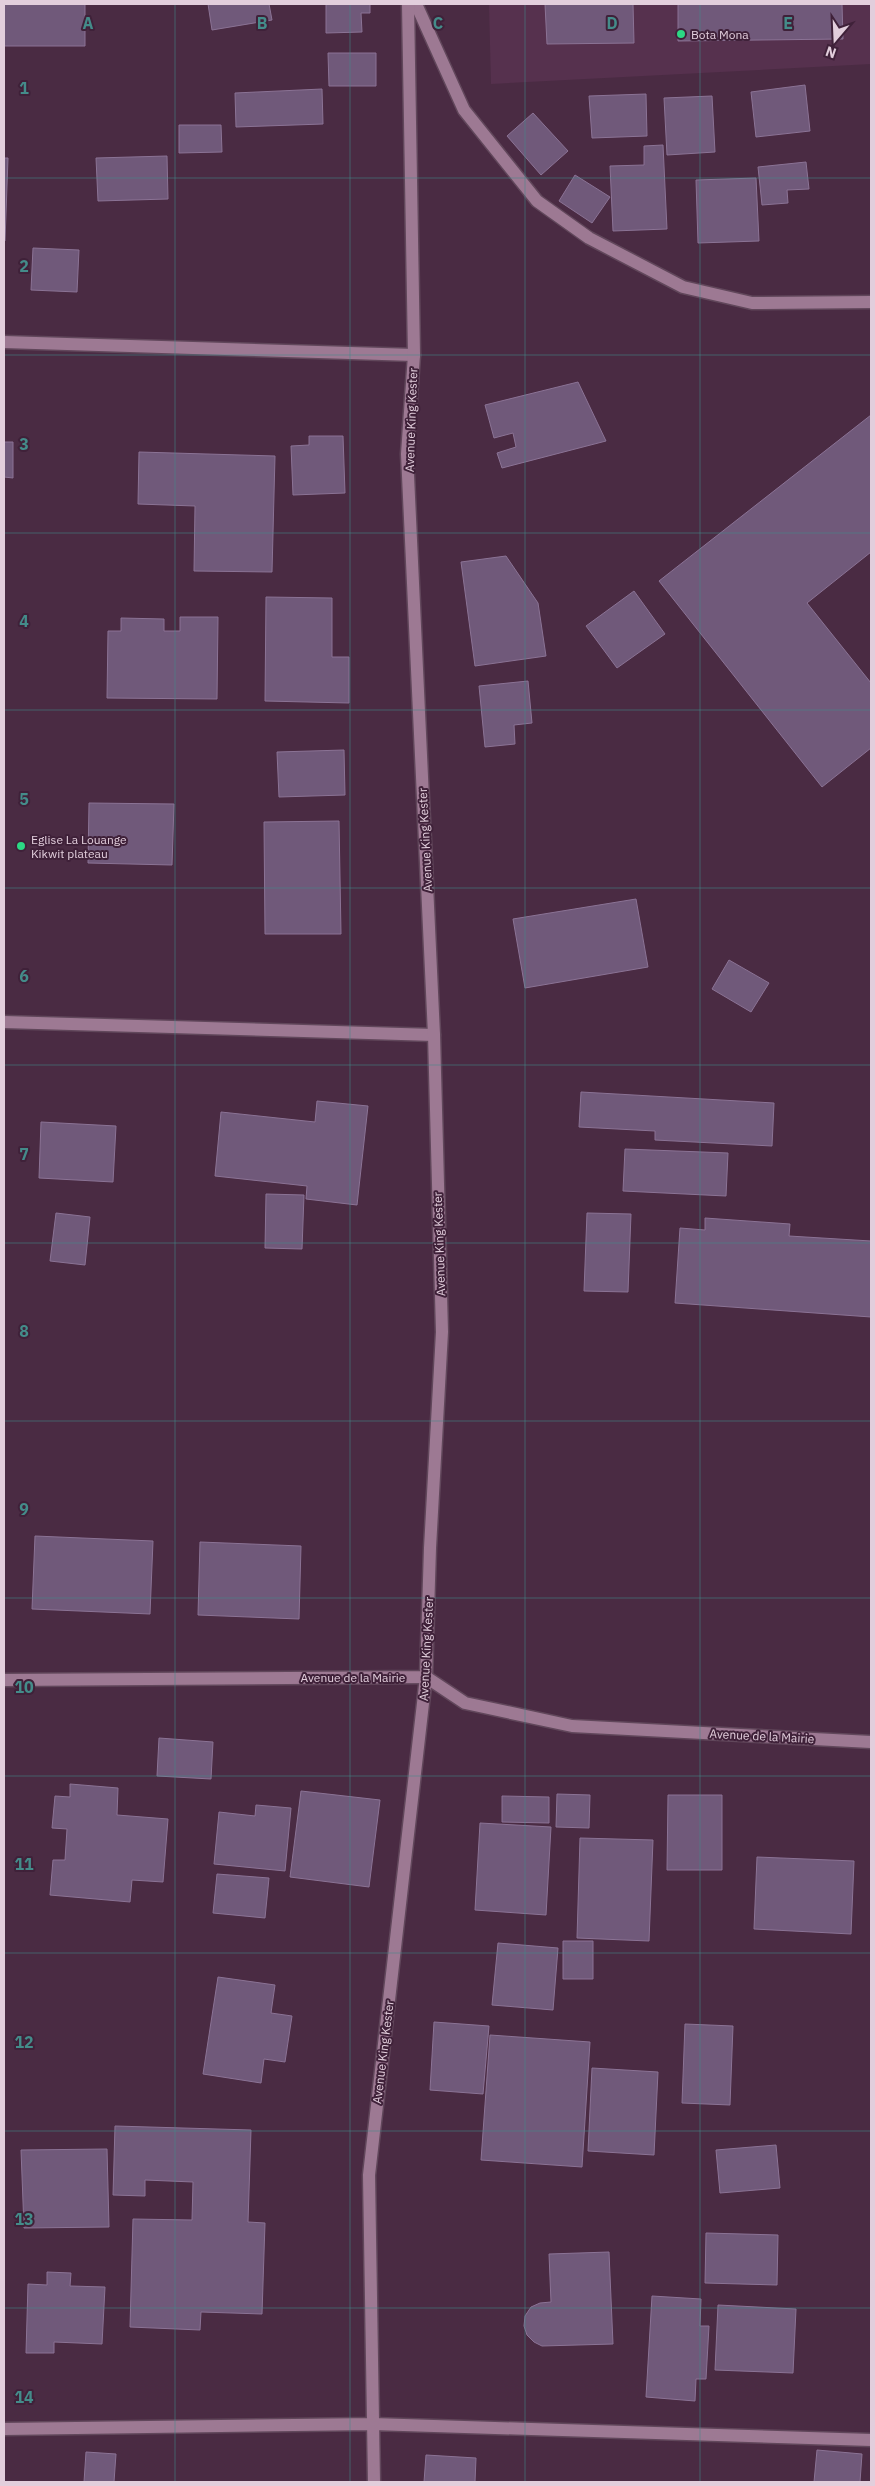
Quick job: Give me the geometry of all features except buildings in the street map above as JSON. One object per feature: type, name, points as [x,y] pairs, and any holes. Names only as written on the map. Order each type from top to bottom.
[{"type":"street","name":"Avenue King Kester","points":[[374,2482],[369,2175],[426,1677],[430,1548],[442,1332],[434,1035],[408,454],[414,354],[408,4]]},
{"type":"street","points":[[416,4],[464,110],[537,201],[589,238],[683,287],[752,303],[871,302]]},
{"type":"street","points":[[4,342],[414,354]]},
{"type":"street","points":[[4,1022],[434,1035]]},
{"type":"street","name":"Avenue de la Mairie","points":[[4,1680],[426,1677],[465,1703],[572,1726],[871,1742]]},
{"type":"street","points":[[4,2429],[373,2424],[871,2440]]},
{"type":"shaded area","name":"Bota Mona","points":[[489,4],[871,4],[871,64],[491,84]]},
{"type":"place","name":"Bota Mona","points":[[681,34]]},
{"type":"place","name":"Eglise La Louange Kikwit plateau","points":[[21,846]]}]
